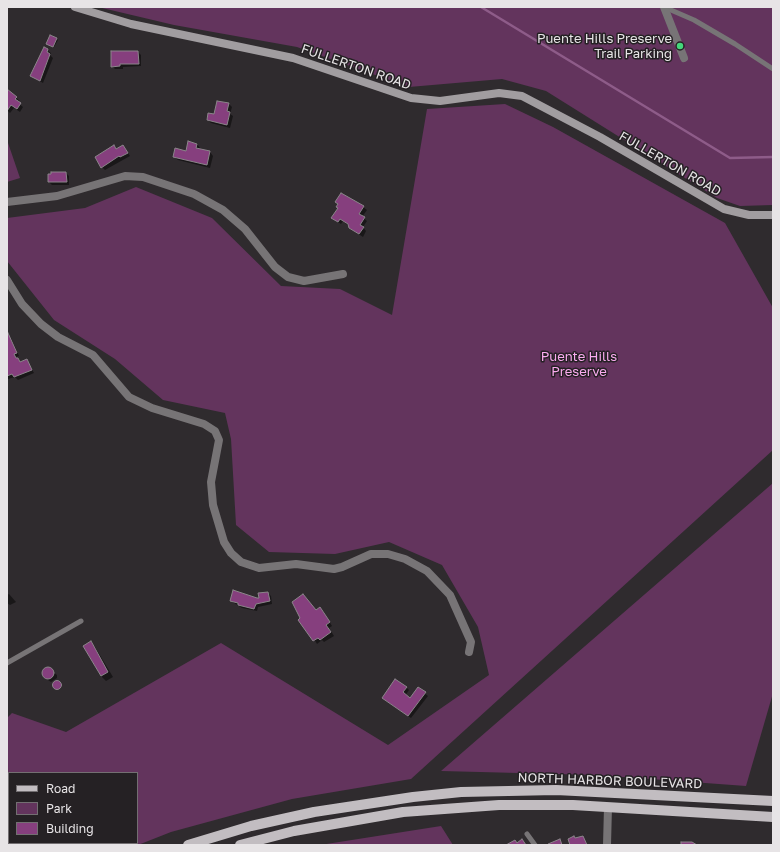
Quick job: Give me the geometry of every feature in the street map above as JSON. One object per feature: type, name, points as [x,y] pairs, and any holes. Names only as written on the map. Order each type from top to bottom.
[{"type":"main road","name":"NORTH HARBOR BOULEVARD","points":[[188,845],[251,826],[314,812],[412,796],[461,792],[556,790],[773,801]]},
{"type":"main road","points":[[608,807],[621,798],[651,801],[661,795]]},
{"type":"main road","name":"NORTH HARBOR BOULEVARD","points":[[240,845],[294,831],[403,812],[499,805],[573,804],[773,817]]},
{"type":"street","name":"FULLERTON ROAD","points":[[74,7],[131,24],[293,58],[411,98],[440,100],[499,93],[522,96],[600,137],[724,209],[744,214],[773,215]]},
{"type":"street","points":[[663,7],[684,58]]},
{"type":"street","points":[[7,202],[57,196],[125,176],[143,177],[194,194],[223,210],[245,229],[275,267],[288,277],[304,280],[343,274]]},
{"type":"street","points":[[7,280],[22,304],[41,324],[52,334],[93,355],[129,397],[152,408],[204,424],[215,431],[219,440],[211,482],[213,505],[224,542],[231,553],[240,562],[259,568],[296,564],[334,569],[372,554],[385,554],[405,559],[427,571],[450,595],[471,642],[469,652]]},
{"type":"street","points":[[607,845],[608,807]]},
{"type":"lane","points":[[663,7],[694,20],[736,44],[773,69]]},
{"type":"lane","points":[[7,663],[81,621]]},
{"type":"lane","points":[[527,834],[534,845]]},
{"type":"green space","points":[[98,7],[773,7],[773,205],[740,206],[717,198],[546,91],[502,79],[409,87],[297,47],[174,25]]},
{"type":"green space","name":"Puente Hills Preserve","points":[[505,104],[553,127],[725,223],[773,308],[773,450],[411,779],[292,799],[171,832],[138,845],[7,845],[7,718],[12,713],[66,732],[221,643],[388,745],[489,675],[478,627],[442,565],[389,542],[335,554],[269,552],[236,525],[231,439],[225,413],[163,400],[115,359],[54,320],[7,261],[7,218],[85,208],[136,187],[212,218],[281,286],[340,289],[392,315],[427,109]]},
{"type":"green space","points":[[7,140],[20,178],[7,182]]},
{"type":"green space","points":[[773,483],[773,693],[746,786],[596,775],[441,771]]},
{"type":"green space","points":[[441,826],[453,845],[320,845]]},
{"type":"building","points":[[50,35],[57,38],[53,47],[46,44]]},
{"type":"building","points":[[44,47],[48,49],[47,52],[50,54],[40,81],[30,76]]},
{"type":"building","points":[[111,51],[138,51],[139,64],[120,64],[120,66],[111,67]]},
{"type":"building","points":[[7,89],[17,97],[15,99],[21,103],[17,109],[11,105],[7,111]]},
{"type":"building","points":[[217,101],[229,103],[227,111],[230,112],[227,125],[207,120],[208,113],[214,114]]},
{"type":"building","points":[[188,141],[197,144],[196,148],[210,151],[207,165],[173,157],[175,148],[186,151]]},
{"type":"building","points":[[114,145],[116,149],[123,145],[128,153],[120,157],[119,156],[101,168],[95,157]]},
{"type":"building","points":[[51,172],[66,172],[67,182],[48,182],[48,174],[51,174]]},
{"type":"building","points":[[341,193],[364,206],[359,214],[365,217],[360,225],[364,227],[359,234],[349,228],[348,224],[340,219],[338,222],[331,218],[338,208],[336,207],[338,204],[335,202]]},
{"type":"building","points":[[8,333],[17,353],[14,354],[16,358],[18,358],[20,362],[27,359],[32,370],[14,377],[12,374],[7,376]]},
{"type":"building","points":[[233,590],[257,598],[259,598],[258,593],[268,592],[270,601],[256,604],[254,609],[238,605],[238,603],[230,601]]},
{"type":"building","points":[[303,594],[316,610],[320,607],[330,622],[326,625],[331,632],[320,640],[318,638],[313,641],[298,620],[300,618],[292,602]]},
{"type":"building","points":[[91,641],[108,672],[101,676],[83,646]]},
{"type":"building","points":[[46,667],[50,667],[54,673],[50,679],[46,679],[42,675],[42,671]]},
{"type":"building","points":[[395,679],[407,687],[403,692],[410,698],[418,687],[426,692],[408,716],[382,698]]},
{"type":"building","points":[[55,681],[59,681],[61,685],[59,689],[55,689],[53,687],[53,683]]},
{"type":"building","points":[[574,836],[575,838],[583,836],[587,845],[570,845],[568,839]]},
{"type":"building","points":[[522,839],[526,845],[506,845],[515,840],[517,843]]},
{"type":"building","points":[[560,839],[562,845],[548,844]]},
{"type":"building","points":[[681,842],[692,842],[697,845],[681,845]]},
{"type":"waterway","points":[[481,7],[730,158],[773,157]]},
{"type":"place","name":"Puente Hills Preserve Trail Parking","points":[[680,46]]}]
